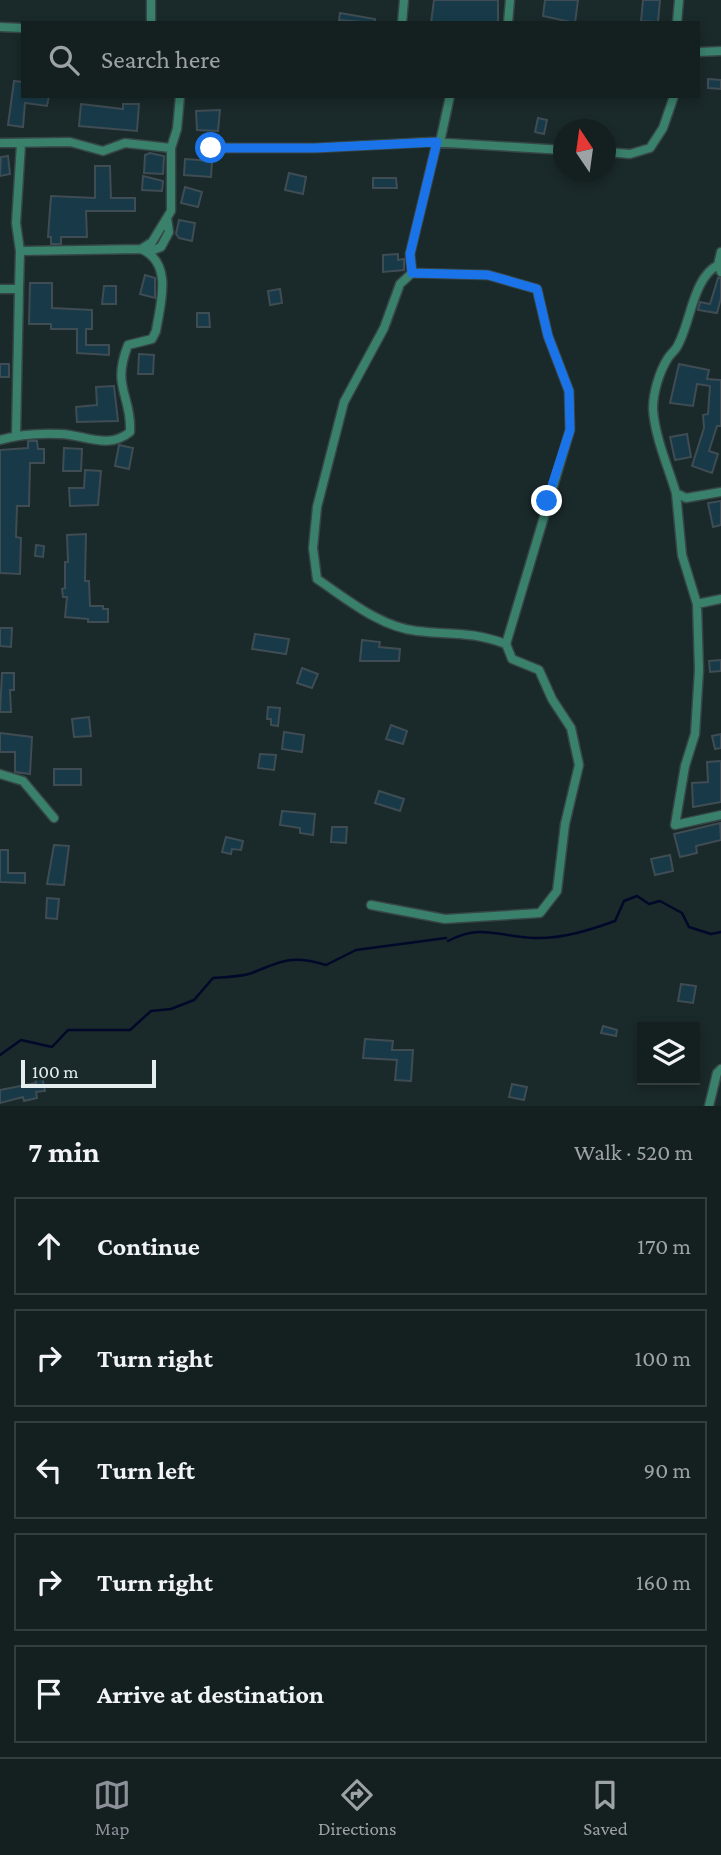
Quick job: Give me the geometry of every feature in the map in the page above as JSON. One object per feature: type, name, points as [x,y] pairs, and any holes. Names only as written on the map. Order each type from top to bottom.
[{"type":"street","points":[[151,0],[151,21]]},
{"type":"street","points":[[402,21],[404,0]]},
{"type":"street","points":[[508,21],[510,0]]},
{"type":"street","points":[[677,21],[679,0]]},
{"type":"street","points":[[0,27],[21,27]]},
{"type":"street","points":[[700,52],[721,51]]},
{"type":"street","points":[[20,251],[145,250],[167,218],[172,203],[171,148],[177,129],[180,98]]},
{"type":"street","points":[[412,273],[410,254],[449,98]]},
{"type":"street","points":[[616,153],[630,154],[650,148],[663,128],[673,98]]},
{"type":"street","points":[[0,143],[70,142],[103,151],[125,143],[171,148]]},
{"type":"street","points":[[211,148],[315,148],[438,142],[553,149]]},
{"type":"street","points":[[16,436],[20,251],[16,223],[21,144]]},
{"type":"street","points":[[0,440],[16,436],[62,434],[97,442],[110,441],[130,432],[120,386],[121,364],[132,342],[152,339],[164,285],[164,278],[145,250]]},
{"type":"street","points":[[721,251],[720,269],[709,270],[689,311],[678,346],[668,358],[655,389],[653,409],[657,432],[676,493],[682,555],[696,604],[699,670],[695,734],[685,766],[675,824],[721,815]]},
{"type":"street","points":[[371,905],[445,919],[500,918],[540,912],[557,891],[565,824],[579,765],[571,728],[552,699],[539,670],[512,659],[506,644],[570,430],[569,391],[548,336],[537,289],[488,275],[412,273],[400,285],[384,328],[344,402],[317,508],[313,548],[317,579],[389,624],[416,631],[468,632],[506,644]]},
{"type":"street","points":[[0,289],[19,289]]},
{"type":"street","points":[[676,493],[686,498],[721,492]]},
{"type":"street","points":[[696,604],[721,599]]},
{"type":"street","points":[[0,774],[23,781],[54,818]]},
{"type":"street","points":[[709,1106],[717,1073],[721,1069]]},
{"type":"building","points":[[434,0],[498,0],[498,21],[431,21]]},
{"type":"building","points":[[545,0],[578,0],[575,21],[543,16]]},
{"type":"building","points":[[643,0],[660,0],[658,21],[641,21]]},
{"type":"building","points":[[340,13],[375,21],[351,21],[339,20]]},
{"type":"building","points":[[708,79],[721,80],[721,89],[708,88]]},
{"type":"building","points":[[14,81],[21,82],[21,98],[49,98],[47,106],[25,103],[23,127],[8,125]]},
{"type":"building","points":[[81,104],[123,109],[123,104],[139,104],[137,131],[79,126]]},
{"type":"building","points":[[220,110],[218,131],[197,130],[196,111]]},
{"type":"building","points":[[538,118],[547,120],[544,134],[535,132]]},
{"type":"building","points":[[150,153],[164,156],[163,174],[144,173],[145,155]]},
{"type":"building","points":[[8,156],[10,174],[0,176],[1,157]]},
{"type":"building","points":[[185,159],[212,161],[211,177],[184,175]]},
{"type":"building","points":[[95,166],[110,166],[111,198],[135,198],[135,211],[86,211],[87,237],[61,237],[61,244],[51,244],[51,237],[48,237],[51,196],[95,198]]},
{"type":"building","points":[[289,173],[306,177],[303,194],[285,190]]},
{"type":"building","points":[[143,176],[163,181],[162,191],[142,190]]},
{"type":"building","points":[[373,178],[396,178],[397,188],[373,188]]},
{"type":"building","points":[[185,187],[202,192],[198,207],[181,203]]},
{"type":"building","points":[[179,220],[195,223],[192,241],[179,238],[176,234]]},
{"type":"building","points":[[398,254],[398,260],[404,259],[404,270],[383,272],[383,255]]},
{"type":"building","points":[[145,275],[155,278],[155,298],[140,294]]},
{"type":"building","points":[[718,278],[721,278],[721,298],[717,313],[698,310],[700,302],[710,304]]},
{"type":"building","points":[[30,283],[52,283],[52,308],[92,310],[92,329],[86,329],[86,345],[109,345],[109,355],[77,353],[77,329],[51,329],[51,324],[29,324]]},
{"type":"building","points":[[104,286],[116,286],[116,304],[102,304]]},
{"type":"building","points":[[280,289],[282,303],[270,305],[268,291]]},
{"type":"building","points":[[197,313],[209,313],[210,327],[197,327]]},
{"type":"building","points":[[139,354],[154,355],[153,374],[138,374]]},
{"type":"building","points":[[0,364],[9,364],[9,377],[0,377]]},
{"type":"building","points":[[679,364],[709,370],[707,379],[721,380],[721,426],[717,426],[709,451],[718,454],[712,473],[692,466],[704,428],[703,415],[708,414],[710,386],[697,384],[693,406],[670,403]]},
{"type":"building","points":[[114,386],[118,421],[77,422],[76,407],[97,405],[96,387]]},
{"type":"building","points":[[687,434],[691,457],[675,460],[670,437]]},
{"type":"building","points":[[28,441],[37,441],[38,449],[44,449],[44,463],[30,463],[29,506],[17,506],[16,537],[21,538],[20,574],[0,573],[0,450],[28,448]]},
{"type":"building","points":[[119,445],[133,448],[129,469],[115,466]]},
{"type":"building","points":[[64,448],[82,449],[81,471],[63,471]]},
{"type":"building","points":[[85,470],[101,471],[98,505],[70,506],[69,488],[84,488]]},
{"type":"building","points":[[721,501],[721,525],[713,527],[708,503]]},
{"type":"building","points":[[86,534],[85,581],[89,581],[90,606],[103,606],[103,609],[108,609],[108,622],[88,622],[88,619],[65,617],[67,597],[63,597],[62,589],[65,588],[65,562],[68,562],[67,535]]},
{"type":"building","points":[[36,545],[44,546],[43,557],[35,556]]},
{"type":"building","points":[[0,628],[12,628],[11,647],[0,646]]},
{"type":"building","points":[[255,634],[289,639],[286,654],[252,649]]},
{"type":"building","points":[[362,640],[380,642],[379,647],[400,649],[399,661],[360,661]]},
{"type":"building","points":[[721,660],[721,671],[710,672],[709,661]]},
{"type":"building","points":[[302,668],[318,674],[312,688],[297,683]]},
{"type":"building","points":[[2,673],[14,673],[14,690],[10,690],[11,712],[0,712]]},
{"type":"building","points":[[268,707],[280,708],[278,726],[271,725],[271,719],[267,719]]},
{"type":"building","points":[[89,717],[91,736],[74,737],[72,719]]},
{"type":"building","points":[[391,725],[407,731],[403,744],[386,739]]},
{"type":"building","points":[[284,732],[304,735],[302,752],[282,749]]},
{"type":"building","points":[[0,733],[32,737],[30,774],[15,772],[15,752],[0,752]]},
{"type":"building","points":[[721,734],[721,748],[715,749],[712,736]]},
{"type":"building","points":[[260,754],[276,755],[274,770],[258,768]]},
{"type":"building","points":[[721,761],[721,802],[693,807],[692,783],[708,782],[707,762]]},
{"type":"building","points":[[54,769],[81,769],[81,785],[54,785]]},
{"type":"building","points":[[379,791],[404,799],[400,811],[375,803]]},
{"type":"building","points":[[282,811],[315,814],[313,835],[300,833],[300,828],[280,825]]},
{"type":"building","points":[[720,823],[721,840],[696,846],[697,853],[680,857],[674,834]]},
{"type":"building","points":[[332,827],[347,827],[346,843],[331,842]]},
{"type":"building","points":[[226,837],[243,841],[241,850],[232,849],[231,854],[222,852]]},
{"type":"building","points":[[54,845],[69,846],[64,885],[47,884]]},
{"type":"building","points":[[0,850],[8,850],[8,873],[25,873],[25,883],[0,882]]},
{"type":"building","points":[[670,855],[673,871],[655,875],[651,859]]},
{"type":"building","points":[[47,898],[59,899],[57,919],[46,918]]},
{"type":"building","points":[[681,984],[696,986],[693,1003],[678,1001]]},
{"type":"building","points":[[603,1026],[617,1030],[616,1036],[601,1033]]},
{"type":"building","points":[[365,1039],[393,1041],[392,1050],[413,1050],[411,1081],[395,1080],[397,1060],[363,1058]]},
{"type":"building","points":[[42,1076],[45,1091],[36,1092],[37,1098],[24,1101],[23,1097],[0,1103],[0,1090],[36,1083],[35,1077]]},
{"type":"building","points":[[512,1084],[527,1087],[524,1100],[509,1097]]},
{"type":"waterway","points":[[448,941],[481,932],[534,938],[576,933],[615,921],[624,901],[637,896],[649,904],[660,901],[682,913],[689,927],[711,934],[721,932]]},
{"type":"waterway","points":[[0,1055],[21,1040],[52,1047],[68,1030],[130,1030],[151,1011],[171,1009],[194,1000],[213,978],[248,974],[288,960],[305,960],[326,965],[356,950],[446,938]]},
{"type":"route","points":[[211,148],[315,148],[437,142],[410,254],[412,273],[488,275],[537,289],[548,336],[569,391],[570,430],[547,501]]}]
